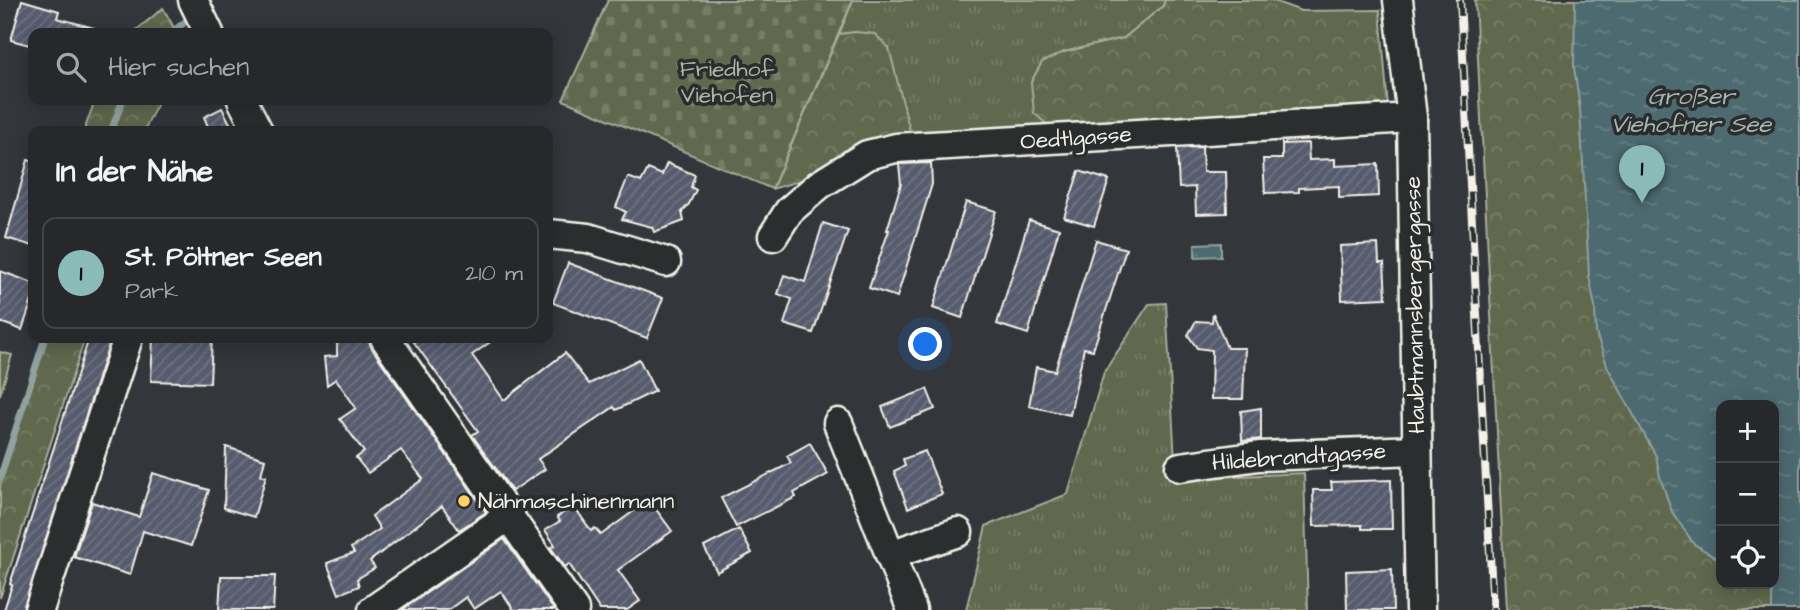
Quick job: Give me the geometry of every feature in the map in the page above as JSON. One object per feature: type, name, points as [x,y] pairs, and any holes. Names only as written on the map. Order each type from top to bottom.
[{"type":"street","points":[[193,0],[207,28]]},
{"type":"street","name":"Haubtmannsbergergasse","points":[[1398,0],[1412,118],[1420,610]]},
{"type":"street","points":[[245,105],[256,126]]},
{"type":"street","name":"Oedtlgasse","points":[[773,236],[789,211],[819,185],[867,155],[896,148],[1412,118]]},
{"type":"street","points":[[553,234],[588,238],[666,262]]},
{"type":"street","points":[[39,610],[126,343]]},
{"type":"street","points":[[389,343],[574,610]]},
{"type":"street","points":[[838,423],[912,610]]},
{"type":"street","name":"Hildebrandtgasse","points":[[1180,467],[1259,456],[1417,450]]},
{"type":"street","points":[[373,610],[510,515]]},
{"type":"street","points":[[890,555],[958,532]]},
{"type":"green space","name":"Friedhof Viehofen","points":[[608,0],[853,0],[772,189],[563,100]]},
{"type":"green space","points":[[853,0],[1165,0],[1163,6],[1124,38],[1064,52],[1053,130],[911,135],[856,32],[839,34]]},
{"type":"green space","points":[[1165,0],[1271,0],[1301,11],[1380,10],[1388,108],[1053,130],[1034,113],[1031,82],[1042,62],[1064,52],[1124,38],[1163,6]]},
{"type":"green space","points":[[1475,0],[1800,0],[1800,610],[1506,610]]},
{"type":"green space","points":[[163,8],[174,28],[139,28]]},
{"type":"green space","points":[[839,34],[875,34],[889,48],[911,135],[866,145],[834,158],[802,180],[772,189]]},
{"type":"green space","points":[[93,105],[157,105],[146,126],[86,126]]},
{"type":"green space","points":[[1166,303],[1176,479],[1304,473],[1308,610],[966,610],[986,526],[1068,494],[1104,372],[1149,304]]},
{"type":"green space","points":[[44,343],[83,343],[0,598],[0,486]]},
{"type":"green space","points":[[0,352],[12,355],[0,395]]},
{"type":"water","name":"Großer Viehofner See","points":[[1575,0],[1800,0],[1800,610],[1772,610],[1772,589],[1779,589],[1779,400],[1716,400],[1716,558],[1694,544],[1672,512],[1656,456],[1608,368],[1596,333],[1595,307],[1589,276],[1580,109],[1574,67]]},
{"type":"water","points":[[1221,243],[1221,256],[1195,257],[1195,244]]},
{"type":"building","points":[[22,0],[59,11],[57,18],[94,28],[28,28],[28,45],[11,40]]},
{"type":"building","points":[[222,108],[231,126],[208,126],[204,117]]},
{"type":"building","points":[[1308,143],[1309,160],[1335,159],[1335,166],[1378,164],[1379,196],[1339,198],[1339,186],[1299,188],[1299,192],[1265,193],[1263,159],[1282,159],[1282,144]]},
{"type":"building","points":[[1202,147],[1203,172],[1226,172],[1227,213],[1196,214],[1195,187],[1179,188],[1177,148]]},
{"type":"building","points":[[28,160],[28,245],[6,238]]},
{"type":"building","points":[[667,163],[695,175],[691,187],[696,190],[682,212],[684,221],[654,232],[652,227],[622,219],[626,212],[616,207],[628,177],[641,182],[648,169],[662,175]]},
{"type":"building","points":[[931,163],[932,184],[897,297],[869,288],[901,184],[899,164]]},
{"type":"building","points":[[1079,171],[1109,180],[1094,226],[1064,217]]},
{"type":"building","points":[[966,202],[996,211],[962,318],[933,308]]},
{"type":"building","points":[[1029,220],[1059,229],[1028,334],[997,324]]},
{"type":"building","points":[[823,223],[848,231],[813,333],[784,324],[792,299],[778,294],[784,275],[805,282]]},
{"type":"building","points":[[1096,240],[1126,249],[1093,350],[1084,348],[1070,415],[1029,406],[1036,367],[1055,371]]},
{"type":"building","points":[[1378,244],[1379,263],[1384,263],[1386,298],[1342,300],[1340,246]]},
{"type":"building","points":[[568,263],[663,298],[647,338],[553,303]]},
{"type":"building","points":[[0,271],[28,281],[28,312],[22,330],[0,322]]},
{"type":"building","points":[[1213,313],[1227,348],[1245,348],[1243,399],[1211,399],[1212,350],[1197,348],[1188,335],[1196,321],[1212,322]]},
{"type":"building","points":[[87,343],[109,343],[23,610],[4,610],[12,585],[10,584]]},
{"type":"building","points":[[153,343],[212,343],[210,383],[151,381]]},
{"type":"building","points":[[337,343],[370,343],[486,512],[459,530],[442,506],[370,561],[375,568],[357,579],[359,586],[339,594],[327,563],[354,553],[351,548],[380,529],[372,516],[423,479],[401,450],[368,473],[356,458],[364,452],[340,419],[356,408],[336,379],[327,385],[324,357],[337,356]]},
{"type":"building","points":[[415,343],[489,343],[472,355],[504,400],[565,353],[589,384],[639,359],[655,391],[616,410],[614,407],[538,459],[545,469],[512,491],[472,435],[478,431]]},
{"type":"building","points":[[927,389],[935,409],[890,427],[882,407]]},
{"type":"building","points":[[1261,408],[1261,439],[1242,441],[1241,411]]},
{"type":"building","points":[[810,443],[828,474],[794,493],[796,497],[736,527],[721,498],[791,463],[787,456]]},
{"type":"building","points":[[226,447],[265,459],[261,475],[266,476],[254,517],[224,508]]},
{"type":"building","points":[[925,451],[942,494],[908,508],[894,471],[905,466],[903,459]]},
{"type":"building","points":[[153,473],[209,490],[191,546],[143,531],[130,575],[74,557],[92,502],[139,517]]},
{"type":"building","points":[[1391,480],[1392,529],[1362,529],[1362,525],[1314,526],[1313,490],[1332,490],[1331,482]]},
{"type":"building","points":[[649,500],[672,531],[618,570],[640,601],[627,610],[600,610],[569,564],[565,567],[551,548],[555,545],[545,530],[560,521],[557,517],[574,506],[591,531],[595,528],[601,535]]},
{"type":"building","points":[[739,529],[752,553],[717,572],[704,547]]},
{"type":"building","points":[[504,539],[554,610],[514,610],[501,591],[474,609],[466,597],[448,610],[402,610]]},
{"type":"building","points":[[1392,569],[1393,610],[1347,610],[1346,571]]},
{"type":"building","points":[[221,576],[275,576],[273,610],[219,610]]},
{"type":"waterway","points":[[177,28],[195,14]]},
{"type":"waterway","points":[[113,126],[121,105]]},
{"type":"waterway","points":[[0,478],[43,343]]},
{"type":"railway","points":[[1460,0],[1493,610]]},
{"type":"place","name":"St. Pöltner Seen","points":[[1642,203]]},
{"type":"place","name":"Nähmaschinenmann","points":[[464,501]]}]
